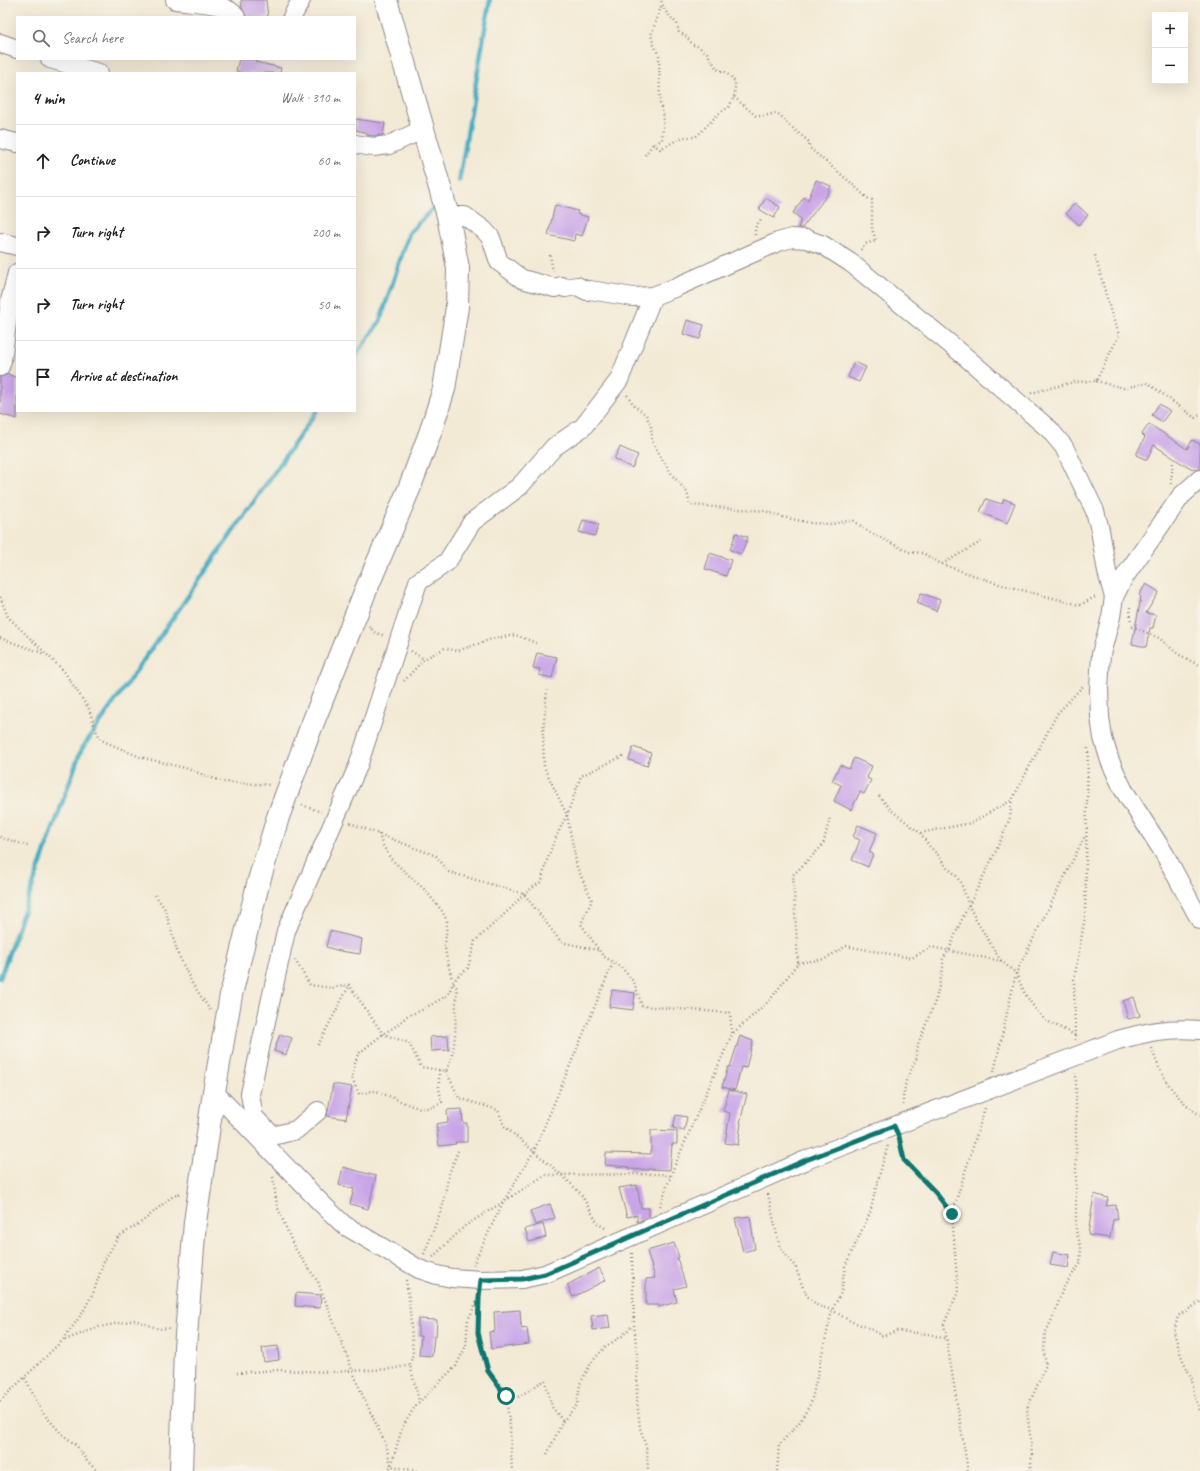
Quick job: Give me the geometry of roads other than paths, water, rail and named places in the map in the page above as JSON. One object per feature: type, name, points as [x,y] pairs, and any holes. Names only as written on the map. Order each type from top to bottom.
[{"type":"main road","points":[[181,1471],[187,1326],[195,1222],[214,1092],[231,994],[258,884],[287,792],[357,610],[409,489],[430,433],[444,389],[457,307],[458,268],[448,216],[386,0]]},
{"type":"street","points":[[174,0],[215,4],[233,13],[235,16]]},
{"type":"street","points":[[293,16],[301,0]]},
{"type":"street","points":[[0,43],[16,49]]},
{"type":"street","points":[[53,60],[95,72]]},
{"type":"street","points":[[356,144],[373,147],[389,145],[424,129]]},
{"type":"street","points":[[0,139],[16,143]]},
{"type":"street","points":[[448,216],[465,216],[484,230],[491,238],[499,262],[522,279],[555,288],[561,286],[565,288],[577,286],[587,291],[590,290],[633,297],[653,296],[778,242],[792,238],[806,239],[823,244],[851,263],[955,348],[1050,430],[1064,447],[1095,511],[1100,530],[1107,572],[1117,588]]},
{"type":"street","points":[[0,242],[16,246]]},
{"type":"street","points":[[1,363],[10,301],[16,277]]},
{"type":"street","points":[[318,1111],[296,1130],[273,1136],[254,1117],[250,1094],[286,931],[358,766],[418,582],[447,562],[472,522],[520,486],[554,447],[583,427],[619,380],[653,296]]},
{"type":"street","points":[[1200,479],[1181,496],[1117,588],[1101,654],[1100,666],[1100,717],[1103,738],[1110,761],[1123,788],[1164,853],[1200,920]]},
{"type":"street","points":[[214,1092],[344,1225],[419,1269],[475,1286],[545,1274],[806,1160],[1118,1040],[1148,1032],[1180,1028],[1200,1030]]},
{"type":"waterway","points":[[459,181],[490,0]]},
{"type":"waterway","points":[[356,356],[380,321],[409,233],[438,203]]},
{"type":"waterway","points":[[0,978],[81,750],[316,412]]}]
